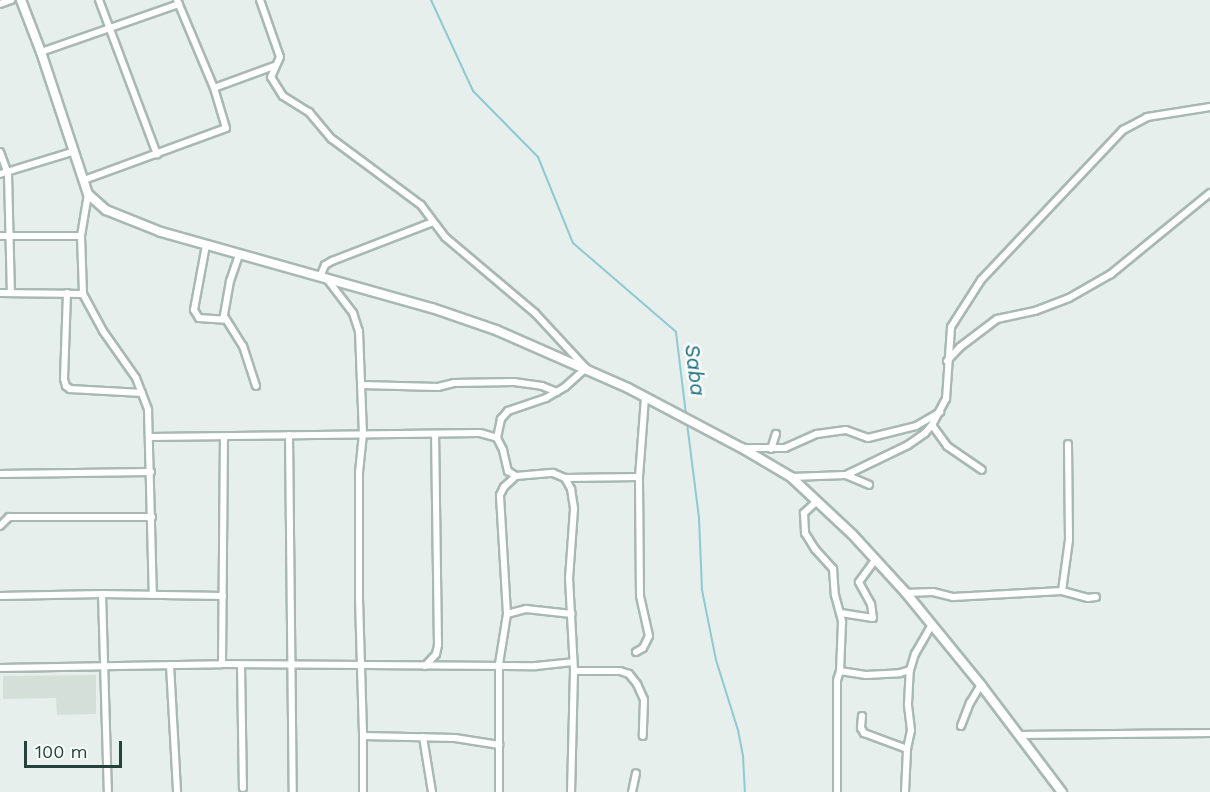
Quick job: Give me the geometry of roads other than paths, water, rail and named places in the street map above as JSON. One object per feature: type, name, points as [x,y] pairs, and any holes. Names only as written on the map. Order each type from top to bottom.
[{"type":"street","points":[[0,4],[11,0]]},
{"type":"street","points":[[21,0],[41,52],[88,194],[81,236],[83,294],[142,393],[148,410],[151,437],[153,595]]},
{"type":"street","points":[[99,0],[108,29],[158,154]]},
{"type":"street","points":[[260,0],[280,57],[271,76],[283,96],[309,112],[332,139],[421,205],[445,237],[535,313],[586,368]]},
{"type":"street","points":[[41,52],[178,2],[226,122],[225,130],[84,180]]},
{"type":"street","points":[[214,88],[274,66]]},
{"type":"street","points":[[791,477],[846,475],[908,445],[932,425],[946,399],[951,327],[968,297],[1005,253],[1113,138],[1134,123],[1147,117],[1210,107]]},
{"type":"street","points":[[0,174],[8,174],[75,151]]},
{"type":"street","points":[[0,152],[8,174],[11,293]]},
{"type":"street","points":[[947,361],[960,347],[997,319],[1035,311],[1069,298],[1111,274],[1210,193]]},
{"type":"street","points":[[88,194],[106,210],[125,220],[462,318],[586,368],[742,448],[791,477],[906,593],[981,685],[1062,792]]},
{"type":"street","points":[[323,278],[326,265],[332,261],[433,222]]},
{"type":"street","points":[[0,236],[81,236]]},
{"type":"street","points":[[206,245],[194,310],[199,318],[225,320]]},
{"type":"street","points":[[239,255],[230,281],[224,309],[225,320],[240,340],[256,386]]},
{"type":"street","points":[[323,278],[340,294],[356,322],[361,385],[363,434],[359,473],[363,792]]},
{"type":"street","points":[[0,293],[83,294]]},
{"type":"street","points":[[67,293],[64,379],[66,386],[70,389],[142,393]]},
{"type":"street","points":[[516,477],[508,471],[503,450],[497,438],[501,420],[508,411],[540,401],[557,392],[586,368]]},
{"type":"street","points":[[361,385],[438,387],[454,383],[514,382],[542,386],[557,392]]},
{"type":"street","points":[[636,652],[643,648],[649,636],[640,596],[639,477],[645,397]]},
{"type":"street","points":[[742,448],[789,447],[825,432],[847,431],[866,438],[916,426],[941,412]]},
{"type":"street","points":[[932,425],[947,446],[982,470]]},
{"type":"street","points":[[424,666],[436,654],[438,645],[435,434]]},
{"type":"street","points":[[151,437],[480,434],[497,438]]},
{"type":"street","points":[[771,449],[776,434]]},
{"type":"street","points":[[289,435],[293,792]]},
{"type":"street","points":[[222,664],[224,438]]},
{"type":"street","points":[[1062,591],[1069,540],[1068,444]]},
{"type":"street","points":[[0,474],[151,472]]},
{"type":"street","points":[[499,792],[499,664],[507,614],[500,495],[504,487],[516,477],[553,473],[565,478],[639,477]]},
{"type":"street","points":[[846,475],[869,485]]},
{"type":"street","points":[[565,478],[569,484],[574,509],[569,578],[573,662],[571,792]]},
{"type":"street","points":[[817,501],[804,513],[805,534],[814,549],[833,569],[835,595],[841,613],[840,671],[837,680],[837,792]]},
{"type":"street","points":[[0,526],[9,517],[152,517]]},
{"type":"street","points":[[841,613],[873,618],[871,604],[859,582],[875,560]]},
{"type":"street","points":[[906,593],[933,592],[953,597],[1062,591],[1088,598],[1096,597]]},
{"type":"street","points":[[0,596],[102,594],[223,596]]},
{"type":"street","points":[[102,594],[106,666],[108,792]]},
{"type":"street","points":[[507,614],[526,609],[572,614]]},
{"type":"street","points":[[905,792],[907,749],[911,729],[908,704],[910,670],[915,654],[932,624]]},
{"type":"street","points":[[0,668],[222,664],[536,666],[573,662]]},
{"type":"street","points":[[242,664],[243,788]]},
{"type":"street","points":[[170,665],[177,792]]},
{"type":"street","points":[[840,671],[866,675],[897,674],[910,670]]},
{"type":"street","points":[[573,671],[620,671],[629,674],[637,684],[644,700],[643,736]]},
{"type":"street","points":[[961,726],[970,703],[981,685]]},
{"type":"street","points":[[862,716],[861,728],[864,733],[907,749]]},
{"type":"street","points":[[1020,735],[1210,733]]},
{"type":"street","points":[[363,736],[471,739],[499,745]]},
{"type":"street","points":[[423,737],[432,792]]},
{"type":"street","points":[[632,792],[636,773]]},
{"type":"waterway","name":"Saba","points":[[431,0],[473,91],[538,157],[573,243],[676,332],[686,415]]},
{"type":"waterway","name":"Saba","points":[[687,423],[699,518],[702,590],[716,660],[738,730],[743,756],[745,792]]}]
